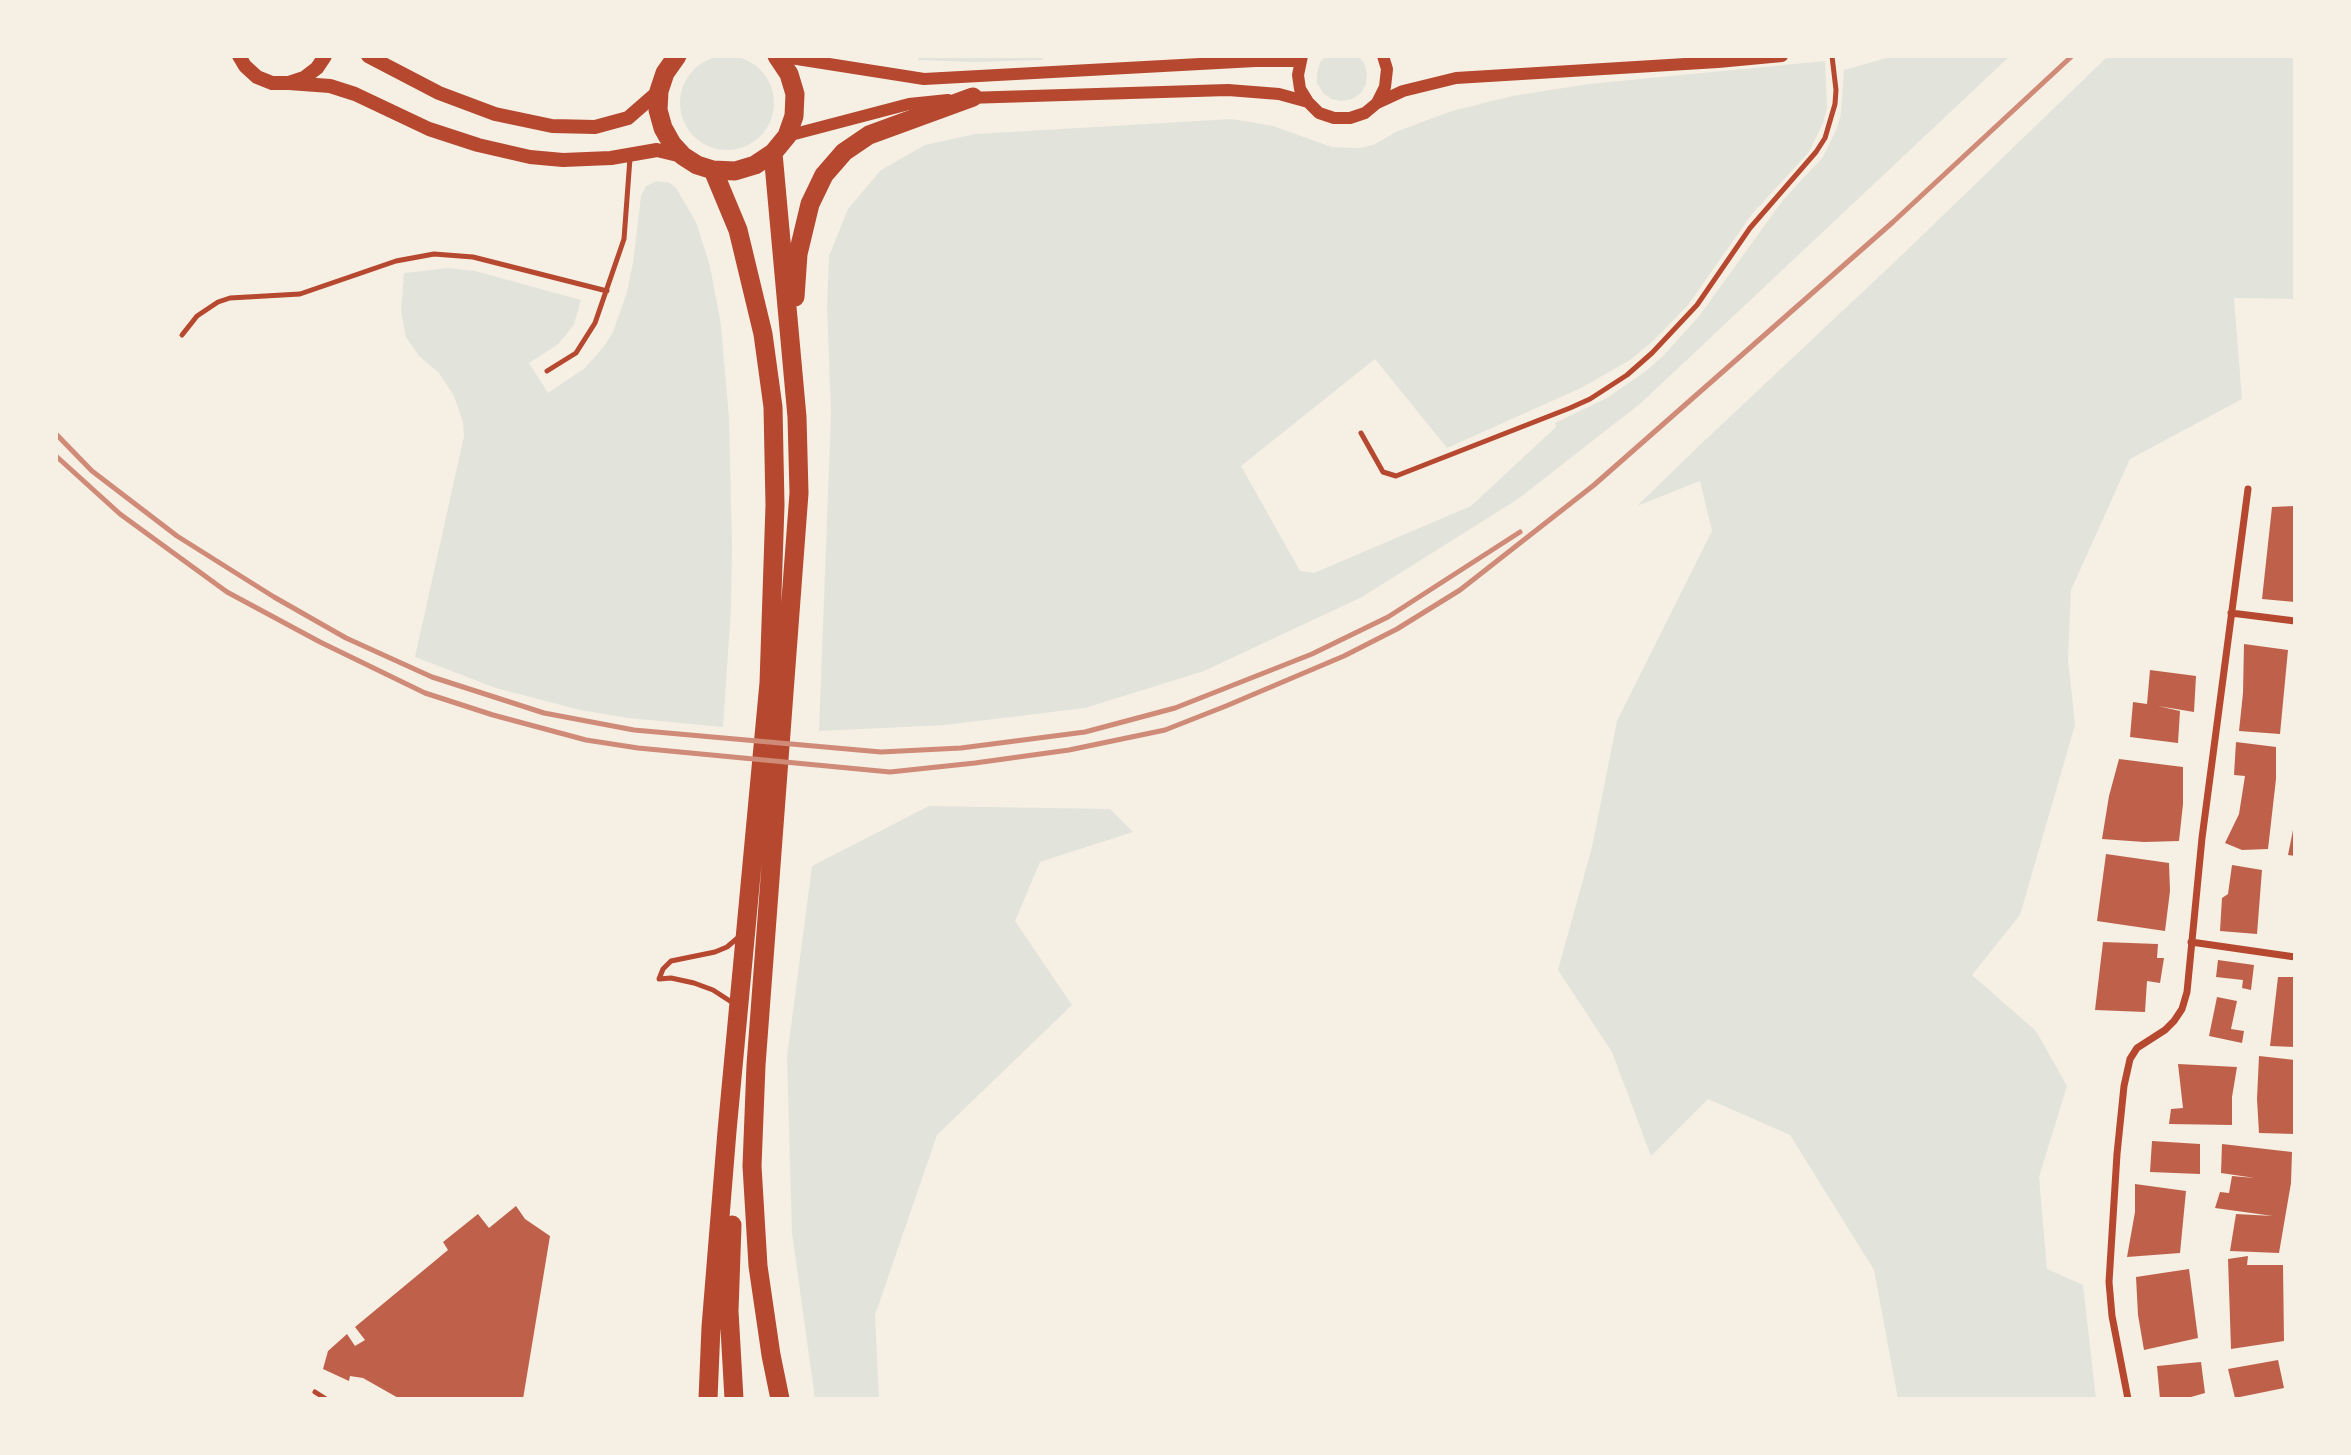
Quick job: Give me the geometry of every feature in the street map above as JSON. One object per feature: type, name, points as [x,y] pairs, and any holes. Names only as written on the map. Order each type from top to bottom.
[{"type":"highway","points":[[676,57],[665,73],[659,91],[658,110],[663,128],[683,156],[697,165],[713,170],[735,171],[755,165],[773,153],[786,136],[794,116],[795,94],[789,74],[777,56]]},
{"type":"highway","points":[[790,344],[799,254],[810,204],[824,175],[844,152],[869,135],[973,97]]},
{"type":"highway","points":[[773,153],[797,417],[799,493],[756,1065],[752,1166],[754,1216],[764,1311],[780,1399]]},
{"type":"highway","points":[[708,1399],[711,1328],[738,1007],[769,683],[775,452],[773,407],[763,334],[748,263],[738,230],[713,170]]},
{"type":"highway","points":[[734,1399],[729,1344],[732,1238],[739,1157],[756,1065]]},
{"type":"highway","points":[[694,1399],[711,1328]]},
{"type":"main road","points":[[289,83],[304,78],[317,68],[325,56]]},
{"type":"main road","points":[[368,56],[439,93],[495,114],[552,126],[595,127],[628,118],[659,91]]},
{"type":"main road","points":[[239,58],[257,77],[272,83],[330,86],[355,94],[429,129],[478,145],[530,157],[563,160],[611,158],[657,150],[683,156]]},
{"type":"street","points":[[777,56],[923,79],[1301,58],[1298,75],[1300,89],[1319,113],[1334,118],[1350,118],[1365,113],[1377,103],[1403,91],[1456,78],[1782,56]]},
{"type":"street","points":[[1377,103],[1385,87],[1387,69],[1383,56]]},
{"type":"street","points":[[786,136],[909,104],[973,97],[1228,90],[1279,94],[1308,102]]},
{"type":"street","points":[[2128,1399],[2112,1316],[2109,1282],[2124,1086],[2130,1059],[2137,1048],[2165,1030],[2182,1009],[2187,992],[2202,838],[2248,489]]},
{"type":"street","points":[[2231,613],[2295,621]]},
{"type":"street","points":[[2191,942],[2295,957]]},
{"type":"lane","points":[[1361,433],[1383,472],[1396,477],[1570,408],[1609,387],[1640,364],[1697,305],[1750,228],[1816,152],[1831,121],[1835,104],[1832,56]]},
{"type":"lane","points":[[547,371],[576,353],[595,323],[626,228],[630,155]]},
{"type":"lane","points":[[182,335],[197,316],[218,302],[300,294],[396,261],[434,254],[474,257],[607,291]]},
{"type":"lane","points":[[738,1007],[713,990],[694,983],[671,978],[659,979],[663,969],[671,961],[715,952],[737,939],[746,929]]},
{"type":"lane","points":[[315,1392],[326,1399]]},
{"type":"shaded area","points":[[727,56],[745,60],[760,70],[770,85],[774,103],[770,121],[760,136],[745,146],[727,150],[709,146],[694,136],[684,121],[680,103],[684,85],[694,70],[709,60]]},
{"type":"shaded area","points":[[919,56],[1044,56],[1042,60],[974,62],[918,60]]},
{"type":"shaded area","points":[[1326,56],[1358,56],[1367,73],[1366,84],[1361,93],[1352,99],[1341,101],[1331,99],[1323,93],[1317,83],[1317,73],[1320,62]]},
{"type":"shaded area","points":[[1894,56],[2010,56],[1641,403],[1518,499],[1362,597],[1204,671],[1085,708],[945,725],[819,731],[831,413],[827,307],[829,256],[848,209],[881,170],[925,145],[975,134],[1232,119],[1273,126],[1332,147],[1359,148],[1373,145],[1398,131],[1452,111],[1512,96],[1589,84],[1825,61],[1827,108],[1809,152],[1752,214],[1688,305],[1630,360],[1581,388],[1447,448],[1375,359],[1241,466],[1300,571],[1314,573],[1471,506],[1556,427],[1555,423],[1607,398],[1664,355],[1700,315],[1783,200],[1823,157],[1841,113],[1844,70]]},
{"type":"shaded area","points":[[2108,56],[2295,56],[2295,299],[2234,298],[2242,399],[2130,459],[2071,590],[2068,659],[2075,725],[2020,915],[1972,975],[2036,1031],[2067,1086],[2039,1177],[2047,1269],[2083,1285],[2096,1399],[1898,1399],[1874,1270],[1790,1135],[1708,1099],[1651,1156],[1612,1052],[1558,970],[1592,847],[1617,721],[1712,531],[1700,481],[1637,506]]},
{"type":"shaded area","points":[[657,181],[670,183],[676,188],[696,222],[710,266],[721,325],[729,419],[732,545],[731,608],[723,727],[628,718],[580,710],[496,688],[415,657],[464,436],[463,422],[454,396],[439,373],[419,356],[406,337],[401,311],[404,273],[448,268],[475,271],[581,300],[574,324],[566,335],[557,345],[529,363],[548,393],[585,368],[613,332],[627,292],[633,263],[641,196],[646,186]]},
{"type":"shaded area","points":[[929,806],[1110,809],[1133,832],[1040,862],[1015,921],[1072,1005],[937,1135],[875,1315],[879,1399],[815,1399],[792,1233],[787,1057],[812,866]]},
{"type":"building","points":[[2295,506],[2295,602],[2262,599],[2272,507]]},
{"type":"building","points":[[2244,644],[2288,650],[2280,734],[2239,731]]},
{"type":"building","points":[[2150,670],[2196,676],[2194,712],[2158,706],[2180,711],[2178,743],[2130,737],[2133,702],[2147,704]]},
{"type":"building","points":[[2236,742],[2276,747],[2276,779],[2268,849],[2242,850],[2225,843],[2239,814],[2245,776],[2234,775]]},
{"type":"building","points":[[2119,759],[2183,767],[2179,841],[2102,839]]},
{"type":"building","points":[[2295,826],[2295,856],[2288,855]]},
{"type":"building","points":[[2106,854],[2169,863],[2170,891],[2165,931],[2097,921]]},
{"type":"building","points":[[2232,865],[2262,870],[2257,934],[2220,931],[2222,898],[2228,894]]},
{"type":"building","points":[[2103,942],[2158,944],[2157,958],[2164,958],[2160,983],[2147,981],[2145,1012],[2095,1010]]},
{"type":"building","points":[[2218,960],[2254,965],[2251,990],[2242,988],[2243,980],[2216,977]]},
{"type":"building","points":[[2278,977],[2295,977],[2295,1047],[2270,1046]]},
{"type":"building","points":[[2217,997],[2237,1001],[2231,1029],[2244,1031],[2242,1043],[2209,1036]]},
{"type":"building","points":[[2259,1056],[2295,1060],[2295,1134],[2259,1133]]},
{"type":"building","points":[[2178,1064],[2237,1067],[2232,1097],[2232,1125],[2169,1124],[2171,1109],[2183,1108]]},
{"type":"building","points":[[2152,1141],[2200,1144],[2200,1174],[2150,1172]]},
{"type":"building","points":[[2222,1144],[2292,1152],[2291,1183],[2279,1253],[2230,1251],[2236,1214],[2273,1216],[2215,1208],[2220,1192],[2229,1193],[2232,1176],[2255,1178],[2221,1173]]},
{"type":"building","points":[[2135,1184],[2186,1191],[2180,1253],[2127,1257],[2135,1212]]},
{"type":"building","points":[[516,1206],[525,1219],[550,1236],[523,1399],[400,1399],[363,1378],[350,1376],[349,1381],[323,1369],[328,1351],[347,1334],[355,1346],[365,1340],[355,1327],[448,1250],[443,1242],[478,1214],[489,1228]]},
{"type":"building","points":[[2248,1256],[2247,1265],[2283,1265],[2284,1341],[2231,1349],[2228,1259]]},
{"type":"building","points":[[2189,1269],[2198,1338],[2144,1350],[2138,1315],[2136,1277]]},
{"type":"building","points":[[2278,1360],[2284,1388],[2235,1398],[2228,1369]]},
{"type":"building","points":[[2201,1362],[2205,1393],[2184,1399],[2160,1399],[2157,1366]]},
{"type":"railway","points":[[56,456],[120,514],[227,592],[320,642],[425,693],[493,715],[586,740],[638,748],[890,772],[1069,750],[1165,730],[1226,706],[1344,656],[1397,629],[1460,590],[1594,485],[1893,222],[2072,56]]},
{"type":"railway","points":[[56,434],[92,471],[177,536],[274,597],[346,638],[432,677],[544,713],[634,730],[881,752],[961,748],[1085,732],[1175,708],[1312,654],[1388,617],[1520,532]]}]
